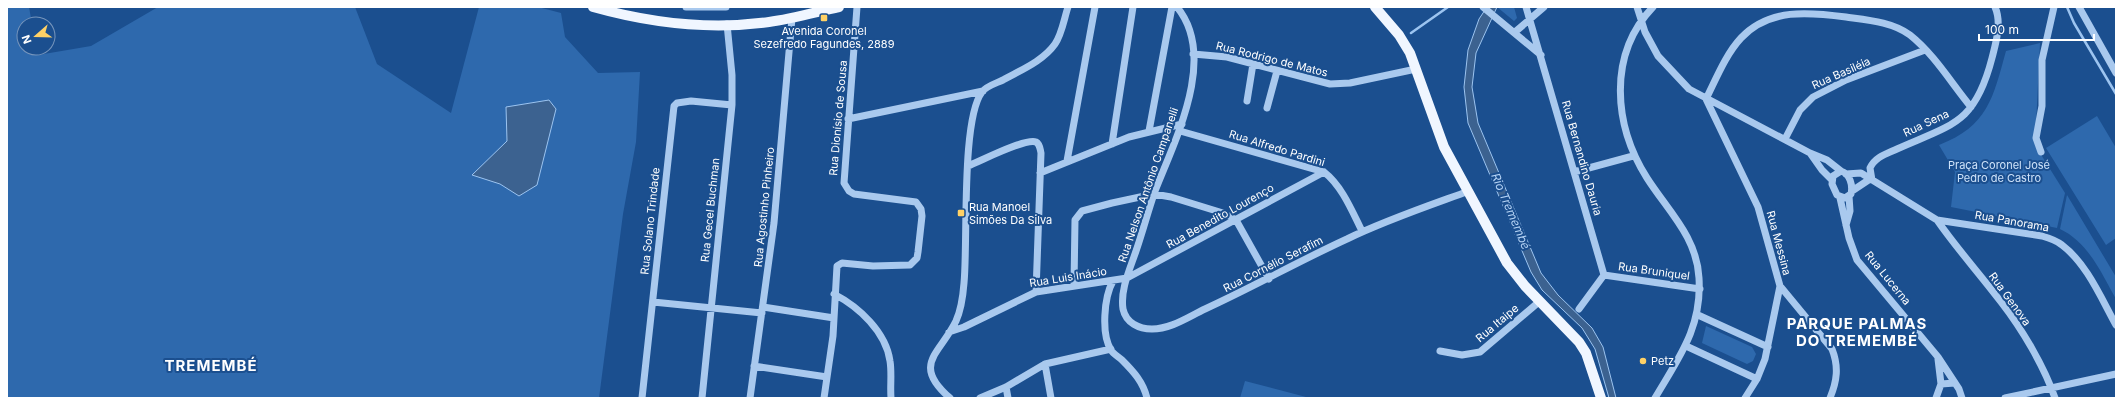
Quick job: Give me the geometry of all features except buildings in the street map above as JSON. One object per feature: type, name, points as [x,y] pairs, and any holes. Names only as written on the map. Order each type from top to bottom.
[{"type":"main road","points":[[593,7],[664,22],[727,24],[768,22],[792,18],[833,7]]},
{"type":"main road","points":[[1375,7],[1393,28],[1410,53],[1439,133],[1468,191],[1511,268],[1583,348],[1591,366],[1600,398]]},
{"type":"street","points":[[686,7],[726,7]]},
{"type":"street","name":"Rua Dionísio de Sousa","points":[[834,294],[837,266],[842,263],[880,266],[910,265],[917,258],[922,216],[922,209],[916,202],[854,194],[845,187],[843,180],[857,7]]},
{"type":"street","points":[[848,119],[983,91],[1046,55],[1058,39],[1068,7]]},
{"type":"street","points":[[1068,161],[1095,7]]},
{"type":"street","points":[[1112,144],[1133,7]]},
{"type":"street","points":[[1149,131],[1172,7]]},
{"type":"street","name":"Rua Nelson Antônio Campanelli","points":[[1127,278],[1154,194],[1181,127],[1191,83],[1193,54],[1190,28],[1177,7]]},
{"type":"street","points":[[1483,7],[1541,55]]},
{"type":"street","name":"Rua Bernandino Dauria","points":[[1526,7],[1604,275]]},
{"type":"street","points":[[1512,31],[1544,7]]},
{"type":"street","points":[[1637,7],[1651,46],[1666,67],[1689,89],[1827,160],[1844,172],[1851,182],[1851,193]]},
{"type":"street","points":[[1653,7],[1641,19],[1626,52],[1621,78],[1621,111],[1633,156],[1689,238],[1698,264],[1700,290],[1698,315],[1686,346],[1655,398]]},
{"type":"street","name":"Rua Sena","points":[[1871,180],[1870,168],[1878,158],[1949,126],[1971,107],[1979,96],[1996,44],[1998,30],[1995,7]]},
{"type":"street","points":[[2041,152],[2036,138],[2042,106],[2042,60],[2054,7]]},
{"type":"street","points":[[2079,7],[2116,73]]},
{"type":"street","points":[[1706,99],[1741,38],[1769,18],[1781,14],[1792,13],[1834,15],[1897,27],[1910,35],[1925,50],[1971,107]]},
{"type":"street","name":"Rua Agostinho Pinheiro","points":[[750,398],[774,223],[792,18]]},
{"type":"street","name":"Rua Gecel Buchman","points":[[702,398],[732,105],[732,75],[727,24]]},
{"type":"street","name":"Rua Basiléia","points":[[1785,139],[1800,110],[1813,97],[1834,85],[1925,50]]},
{"type":"street","name":"Rua Rodrigo de Matos","points":[[1193,54],[1227,57],[1323,83],[1338,85],[1416,69]]},
{"type":"street","points":[[1247,101],[1253,64]]},
{"type":"street","points":[[1267,108],[1277,71]]},
{"type":"street","points":[[950,398],[937,385],[930,370],[932,357],[956,321],[963,297],[968,166],[972,118],[983,91]]},
{"type":"street","name":"Rua Messina","points":[[1706,99],[1758,207],[1780,286],[1768,347],[1757,379],[1745,398]]},
{"type":"street","name":"Rua Solano Trindade","points":[[642,398],[674,106],[677,103],[691,101],[732,105]]},
{"type":"street","points":[[1040,173],[1149,131],[1181,127]]},
{"type":"street","name":"Rua Alfredo Pardini","points":[[1181,127],[1324,172],[1332,178],[1362,231]]},
{"type":"street","points":[[968,166],[1025,143],[1036,142],[1038,144],[1041,153],[1036,292]]},
{"type":"street","points":[[1810,152],[1822,170],[1832,180],[1834,190],[1840,198],[1871,180]]},
{"type":"street","points":[[1574,172],[1633,156]]},
{"type":"street","name":"Rua Benedito Lourenço","points":[[1127,278],[1324,172]]},
{"type":"street","points":[[1832,180],[1836,173],[1844,172]]},
{"type":"street","name":"Rua Panorama","points":[[1844,172],[1861,173],[1937,220],[2042,236],[2055,240],[2071,254],[2081,266],[2116,325]]},
{"type":"street","name":"Rua Cornélio Serafim","points":[[1127,278],[1122,293],[1124,313],[1133,325],[1153,329],[1174,324],[1269,279],[1362,231],[1468,191]]},
{"type":"street","name":"Rua Lucerna","points":[[1846,225],[1850,211],[1851,193]]},
{"type":"street","points":[[1074,285],[1075,220],[1078,215],[1091,208],[1154,194],[1206,208],[1236,220],[1269,279]]},
{"type":"street","name":"Rua Lucerna","points":[[1840,198],[1852,249],[1863,268],[1938,357],[1955,383],[1962,398]]},
{"type":"street","name":"Rua Genova","points":[[1937,220],[2017,324],[2056,398]]},
{"type":"street","points":[[1579,309],[1604,275]]},
{"type":"street","name":"Rua Bruniquel","points":[[1604,275],[1700,290]]},
{"type":"street","name":"Rua Luis Inácio","points":[[949,332],[964,327],[1036,292],[1127,278]]},
{"type":"street","points":[[1114,281],[1107,295],[1105,319],[1106,334],[1111,349],[1140,379],[1146,398]]},
{"type":"street","points":[[1780,286],[1824,336],[1837,360],[1838,375],[1830,398]]},
{"type":"street","points":[[824,398],[834,318],[834,294]]},
{"type":"street","points":[[834,294],[852,305],[884,341],[890,362],[891,398]]},
{"type":"street","name":"Rua Itaipe","points":[[1440,351],[1462,355],[1480,352],[1540,301]]},
{"type":"street","points":[[653,302],[762,310],[834,318]]},
{"type":"street","points":[[1698,315],[1768,347]]},
{"type":"street","points":[[1686,346],[1757,379]]},
{"type":"street","points":[[980,398],[1006,386],[1045,364],[1111,349]]},
{"type":"street","points":[[1936,398],[1941,384],[1938,357]]},
{"type":"street","points":[[1045,364],[1051,398]]},
{"type":"street","points":[[754,366],[827,377]]},
{"type":"street","points":[[2005,398],[2116,374]]},
{"type":"street","points":[[1941,384],[1955,383]]},
{"type":"street","points":[[1006,386],[1008,398]]},
{"type":"green space","points":[[7,7],[29,7],[31,16],[16,16],[16,56],[56,56],[56,52],[91,46],[158,7],[355,7],[377,64],[451,113],[479,7],[538,7],[561,13],[565,37],[598,73],[640,72],[636,142],[623,214],[599,398],[7,398]]},
{"type":"green space","points":[[1497,7],[1514,7],[1517,18],[1514,21]]},
{"type":"green space","name":"Praça Coronel José Pedro de Castro","points":[[2040,43],[2035,145],[2065,193],[2057,228],[1951,207],[1955,172],[1939,145],[1968,129],[1986,108],[1997,83],[2006,51]]},
{"type":"green space","points":[[2097,116],[2116,148],[2116,238],[2106,245],[2046,148]]},
{"type":"green space","points":[[2067,195],[2116,277],[2116,299],[2100,269],[2086,250],[2079,242],[2060,229]]},
{"type":"green space","points":[[1706,326],[1752,347],[1756,354],[1753,361],[1747,364],[1702,343]]},
{"type":"green space","points":[[1245,381],[1306,397],[1240,398]]},
{"type":"water","name":"Rio Tremembé","points":[[1487,7],[1497,7],[1476,53],[1472,87],[1478,123],[1541,273],[1558,295],[1592,328],[1603,347],[1616,398],[1609,398],[1595,349],[1582,328],[1542,290],[1531,272],[1468,123],[1464,87],[1468,50],[1479,19]]},
{"type":"water","points":[[549,100],[556,109],[537,185],[519,196],[500,184],[472,175],[507,141],[506,107]]},
{"type":"waterway","points":[[1411,33],[1448,7]]},
{"type":"waterway","points":[[2067,7],[2074,23],[2116,94]]},
{"type":"place","name":"Avenida Coronel Sezefredo Fagundes, 2889","points":[[824,18]]},
{"type":"place","name":"Rua Manoel Simões Da Silva","points":[[961,213]]},
{"type":"place","name":"Petz","points":[[1643,361]]},
{"type":"district","name":"PARQUE PALMAS DO TREMEMBÉ","points":[[1857,332]]},
{"type":"district","name":"TREMEMBÉ","points":[[211,365]]}]
